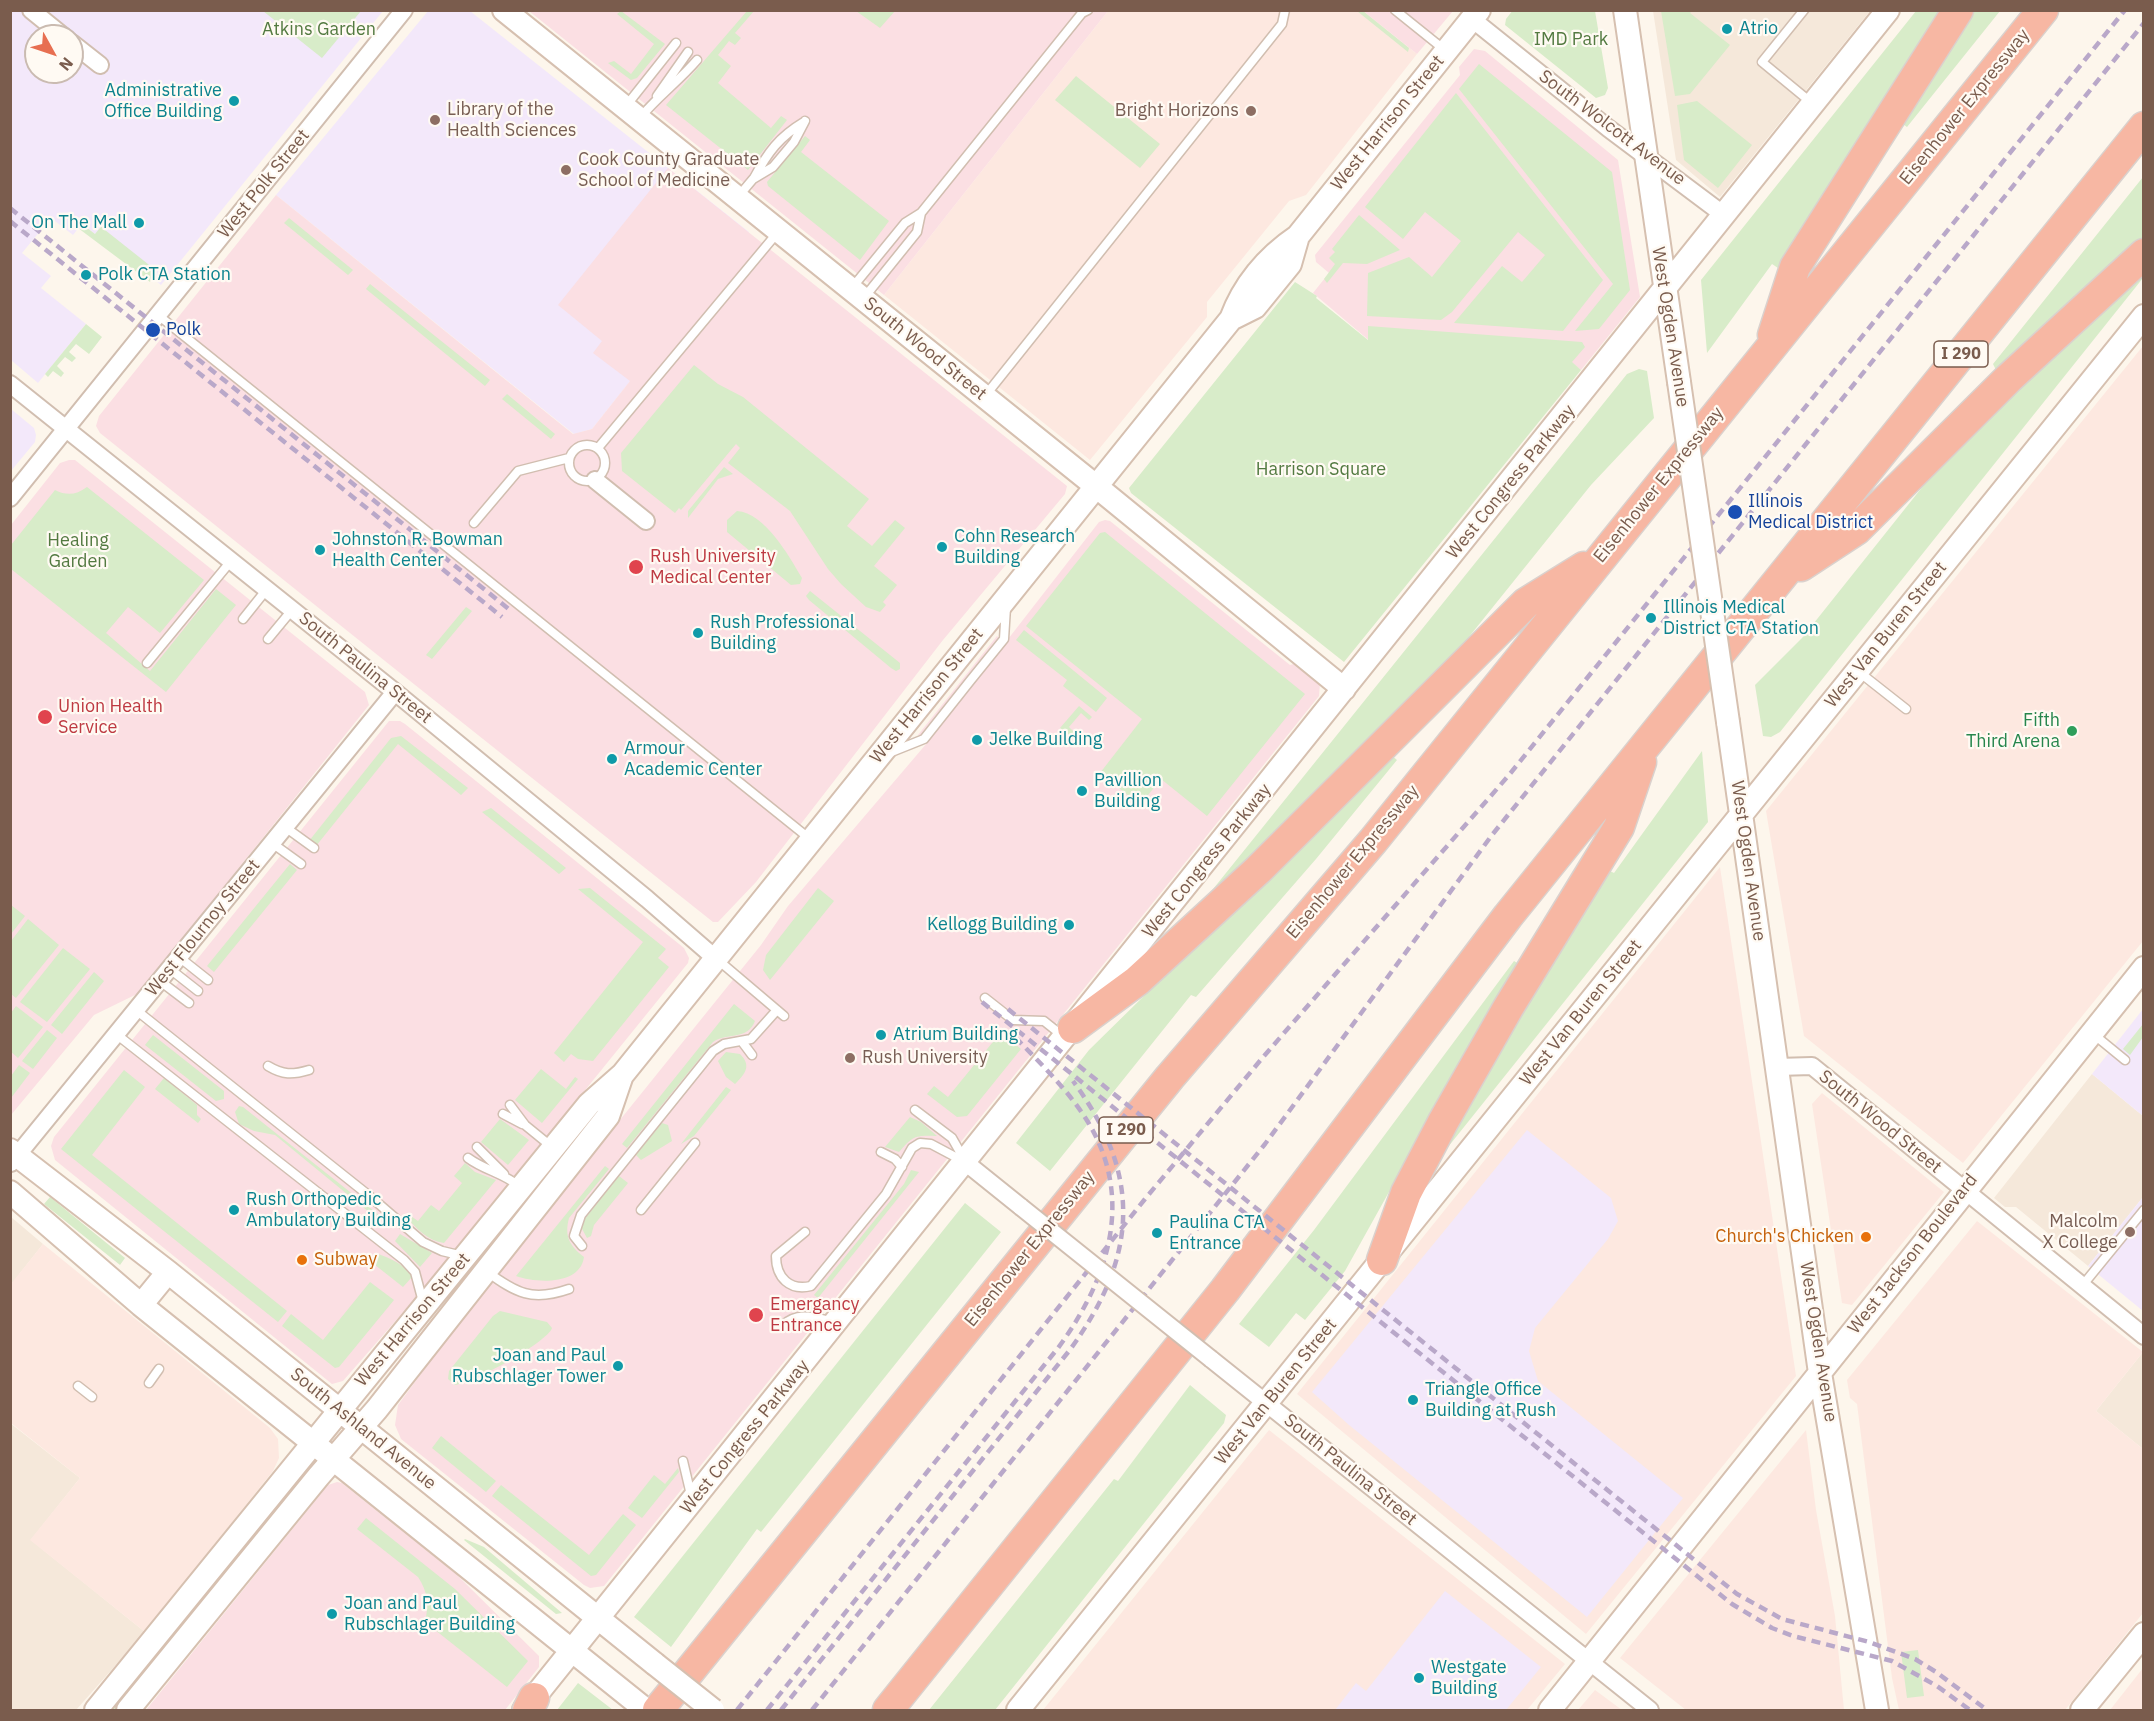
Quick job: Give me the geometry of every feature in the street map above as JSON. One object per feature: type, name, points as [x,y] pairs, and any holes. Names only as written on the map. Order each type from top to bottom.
[{"type":"highway","points":[[1767,352],[1795,267],[1958,10]]},
{"type":"highway","name":"Eisenhower Expressway","points":[[658,1710],[1162,1086],[1373,841],[2043,10]]},
{"type":"highway","name":"I 290","points":[[888,1710],[1225,1290],[1508,916],[2144,127]]},
{"type":"highway","points":[[1778,580],[1856,530],[2008,378],[2144,254]]},
{"type":"highway","points":[[1069,1033],[1137,981],[1258,870],[1526,603],[1602,556]]},
{"type":"highway","points":[[1382,1260],[1406,1193],[1443,1122],[1508,1008],[1619,827],[1647,743]]},
{"type":"main road","name":"South Wood Street","points":[[504,10],[1097,487],[1344,689]]},
{"type":"main road","name":"West Ogden Avenue","points":[[1625,10],[1820,1373],[1877,1710]]},
{"type":"main road","name":"West Congress Parkway","points":[[529,1706],[1888,10]]},
{"type":"main road","name":"West Harrison Street","points":[[96,1710],[466,1256],[513,1181],[553,1149],[589,1104],[623,1074],[1232,319],[1255,307],[1290,264],[1298,236],[1476,15]]},
{"type":"main road","name":"West Van Buren Street","points":[[1018,1710],[2144,316]]},
{"type":"main road","name":"West Jackson Boulevard","points":[[1550,1710],[2144,968]]},
{"type":"main road","name":"West Harrison Street","points":[[128,1710],[361,1428],[608,1116],[623,1074]]},
{"type":"main road","name":"South Ashland Avenue","points":[[13,1156],[168,1272],[713,1710]]},
{"type":"main road","points":[[10,1192],[141,1305],[335,1458],[638,1704]]},
{"type":"main road","points":[[141,1305],[168,1272]]},
{"type":"main road","points":[[2082,1710],[2144,1634]]},
{"type":"street","points":[[31,10],[48,24]]},
{"type":"street","name":"West Polk Street","points":[[10,498],[404,10]]},
{"type":"street","name":"South Wolcott Avenue","points":[[1476,15],[1644,154],[1724,215]]},
{"type":"street","points":[[84,52],[100,65]]},
{"type":"street","name":"South Paulina Street","points":[[10,384],[395,692],[647,899],[715,958]]},
{"type":"street","points":[[595,480],[646,521]]},
{"type":"street","name":"West Flournoy Street","points":[[13,1156],[136,1010],[395,692]]},
{"type":"street","name":"South Wood Street","points":[[1778,1067],[1812,1066],[2144,1336]]},
{"type":"street","name":"South Paulina Street","points":[[965,1162],[1650,1710]]},
{"type":"lane","points":[[984,396],[1282,24],[1285,10]]},
{"type":"lane","points":[[1395,10],[1446,51]]},
{"type":"lane","points":[[1804,10],[1762,62],[1813,104]]},
{"type":"lane","points":[[857,294],[904,224],[921,213],[1084,11]]},
{"type":"lane","points":[[632,113],[676,43]]},
{"type":"lane","points":[[654,101],[669,75],[688,52]]},
{"type":"lane","points":[[632,113],[654,101],[678,83],[697,60]]},
{"type":"lane","points":[[737,198],[753,179],[773,167],[794,142],[805,121]]},
{"type":"lane","points":[[857,294],[917,232],[921,213]]},
{"type":"lane","points":[[598,448],[778,232]]},
{"type":"lane","points":[[158,315],[811,840]]},
{"type":"lane","points":[[582,446],[598,448],[606,462],[603,472],[595,480],[584,481],[573,475],[569,464],[572,452],[582,446]]},
{"type":"lane","points":[[474,523],[518,471],[570,458]]},
{"type":"lane","points":[[147,663],[231,561]]},
{"type":"lane","points":[[243,619],[267,589]]},
{"type":"lane","points":[[268,639],[292,610]]},
{"type":"lane","points":[[1858,671],[1906,709]]},
{"type":"lane","points":[[285,827],[314,848]]},
{"type":"lane","points":[[272,843],[301,864]]},
{"type":"lane","points":[[582,1246],[574,1236],[580,1215],[713,1051],[724,1044],[743,1043],[780,1013],[715,958]]},
{"type":"lane","points":[[169,969],[208,980]]},
{"type":"lane","points":[[169,969],[198,991]]},
{"type":"lane","points":[[169,969],[189,1003]]},
{"type":"lane","points":[[985,998],[1013,1020],[1044,1021],[1069,1033]]},
{"type":"lane","points":[[136,1010],[372,1198],[423,1242],[442,1251],[466,1256]]},
{"type":"lane","points":[[2092,1032],[2125,1060]]},
{"type":"lane","points":[[116,1034],[404,1260],[419,1280],[424,1306]]},
{"type":"lane","points":[[187,1051],[194,1042]]},
{"type":"lane","points":[[743,1043],[752,1055]]},
{"type":"lane","points":[[268,1066],[280,1073],[291,1075],[309,1070]]},
{"type":"lane","points":[[510,1106],[525,1125],[571,1163]]},
{"type":"lane","points":[[915,1110],[952,1138],[965,1162]]},
{"type":"lane","points":[[503,1114],[525,1125]]},
{"type":"lane","points":[[641,1210],[695,1143]]},
{"type":"lane","points":[[805,1232],[776,1256],[779,1274],[791,1286],[800,1288],[811,1286],[886,1194],[912,1148],[920,1143],[931,1144],[965,1162]]},
{"type":"lane","points":[[477,1147],[539,1203]]},
{"type":"lane","points":[[881,1152],[895,1159],[902,1167]]},
{"type":"lane","points":[[468,1158],[482,1168],[513,1181]]},
{"type":"lane","points":[[2082,1286],[2144,1210]]},
{"type":"lane","points":[[486,1270],[510,1289],[523,1293],[540,1296],[569,1289]]},
{"type":"lane","points":[[782,1326],[788,1320],[799,1316],[837,1322]]},
{"type":"lane","points":[[149,1383],[159,1370]]},
{"type":"lane","points":[[78,1386],[92,1397]]},
{"type":"lane","points":[[684,1461],[693,1502]]},
{"type":"shaded area","points":[[10,11],[383,11],[161,285],[82,224],[73,235],[51,218],[22,253],[51,276],[41,288],[86,324],[38,383],[11,360]]},
{"type":"shaded area","points":[[428,11],[470,11],[749,232],[592,429],[574,434],[276,195]]},
{"type":"shaded area","points":[[529,11],[1108,11],[884,295]]},
{"type":"shaded area","points":[[1108,11],[1363,11],[1417,54],[1306,195],[1289,201],[1207,302],[1207,317],[1090,460],[884,295]]},
{"type":"shaded area","points":[[1363,11],[1453,11],[1417,54]]},
{"type":"shaded area","points":[[1653,11],[1870,11],[1720,197],[1676,160]]},
{"type":"shaded area","points":[[1474,49],[1485,51],[1618,160],[1640,297],[1581,370],[1572,363],[1371,342],[1313,293],[1329,273],[1316,262],[1315,255],[1460,75],[1459,67]]},
{"type":"shaded area","name":"Rush University Medical Center","points":[[668,168],[1067,486],[1065,494],[943,640],[756,882],[718,922],[713,922],[390,665],[100,433],[96,426],[99,416],[276,195],[573,434],[592,429],[630,381],[593,353],[602,341],[558,305]]},
{"type":"shaded area","points":[[2143,346],[2143,941],[1963,1163],[1804,1036],[1766,811]]},
{"type":"shaded area","points":[[11,409],[34,428],[36,435],[35,442],[11,471]]},
{"type":"shaded area","points":[[75,460],[365,692],[369,705],[139,993],[94,1015],[11,1115],[11,525],[60,463]]},
{"type":"shaded area","name":"Rush University","points":[[1110,521],[1290,665],[1297,663],[1320,683],[1319,696],[604,1586],[590,1588],[401,1439],[395,1425],[398,1405],[478,1296],[761,945],[788,906],[927,743],[918,735],[997,636],[1005,643],[1099,522]]},
{"type":"shaded area","points":[[389,721],[400,721],[405,724],[684,948],[689,958],[688,963],[433,1278],[343,1381],[332,1384],[55,1160],[51,1146],[54,1137]]},
{"type":"shaded area","points":[[1720,867],[1796,1376],[1586,1634],[1297,1394]]},
{"type":"shaded area","points":[[2143,1009],[2143,1116],[2092,1074]]},
{"type":"shaded area","points":[[2092,1074],[2143,1116],[2143,1197],[2088,1266],[2016,1207],[2005,1207],[1994,1198]]},
{"type":"shaded area","points":[[1822,1093],[1944,1192],[1852,1305],[1842,1303],[1812,1104]]},
{"type":"shaded area","name":"Triangle Office Building at Rush","points":[[1527,1130],[1611,1198],[1618,1221],[1608,1239],[1535,1328],[1529,1351],[1538,1381],[1683,1498],[1587,1617],[1349,1425],[1312,1392]]},
{"type":"shaded area","name":"Malcolm X College","points":[[2143,1197],[2143,1311],[2088,1266]]},
{"type":"shaded area","points":[[11,1217],[43,1244],[11,1285]]},
{"type":"shaded area","points":[[1977,1221],[2143,1352],[2096,1411],[2143,1449],[2143,1613],[2065,1710],[1899,1710],[1892,1678],[1857,1404],[1850,1398],[1847,1380]]},
{"type":"shaded area","points":[[43,1244],[270,1428],[278,1439],[279,1458],[273,1471],[145,1632],[30,1540],[80,1478],[11,1423],[10,1285]]},
{"type":"shaded area","points":[[2144,1353],[2143,1449],[2096,1411]]},
{"type":"shaded area","points":[[10,1423],[80,1478],[31,1540],[145,1632],[76,1710],[11,1710]]},
{"type":"shaded area","points":[[1269,1430],[1565,1664],[1527,1710],[1043,1710]]},
{"type":"shaded area","points":[[1806,1430],[1816,1510],[1835,1616],[1844,1710],[1686,1710],[1620,1658]]},
{"type":"shaded area","points":[[342,1483],[456,1574],[539,1656],[539,1667],[505,1710],[146,1710],[328,1485]]},
{"type":"shaded area","points":[[1445,1591],[1541,1667],[1506,1710],[1335,1710],[1356,1683],[1366,1691]]},
{"type":"shaded area","points":[[2143,1668],[2143,1710],[2110,1710]]},
{"type":"shaded area","points":[[1595,1690],[1622,1710],[1578,1710]]},
{"type":"green space","name":"Atkins Garden","points":[[361,10],[322,58],[263,11]]},
{"type":"green space","name":"IMD Park","points":[[1513,10],[1595,11],[1608,88],[1605,95],[1596,98],[1505,25],[1506,19]]},
{"type":"green space","points":[[621,11],[665,44],[637,78],[631,80],[608,63],[614,61],[631,74],[654,44],[617,14]]},
{"type":"green space","points":[[747,11],[754,11],[735,33],[741,38],[735,45],[729,41],[718,55],[731,66],[718,83],[771,128],[781,116],[787,120],[748,170],[666,105]]},
{"type":"green space","points":[[856,11],[895,11],[880,28]]},
{"type":"green space","points":[[1357,11],[1363,11],[1409,48],[1408,52]]},
{"type":"green space","points":[[1661,11],[1692,11],[1690,13],[1730,45],[1690,94],[1675,96]]},
{"type":"green space","points":[[1916,11],[1946,11],[1821,210],[1778,268],[1772,264],[1707,353],[1701,280]]},
{"type":"green space","points":[[1968,11],[2000,11],[1907,127],[1900,122]]},
{"type":"green space","points":[[1479,64],[1612,172],[1630,290],[1599,329],[1575,331],[1613,284],[1459,89]]},
{"type":"green space","points":[[1076,76],[1160,144],[1140,168],[1055,100]]},
{"type":"green space","points":[[1456,93],[1603,280],[1563,331],[1454,323],[1502,266],[1522,282],[1545,255],[1518,232],[1452,312],[1441,320],[1367,316],[1368,273],[1409,257],[1432,277],[1461,241],[1425,212],[1403,239],[1365,207]]},
{"type":"green space","points":[[1697,101],[1752,145],[1718,188],[1684,160],[1677,105]]},
{"type":"green space","points":[[805,136],[810,140],[801,152],[889,221],[860,260],[768,186],[767,182]]},
{"type":"green space","points":[[2143,177],[2143,238],[1997,372],[1993,364]]},
{"type":"green space","points":[[1359,215],[1400,250],[1367,264],[1343,263],[1327,283],[1324,279],[1335,264],[1329,258],[1335,252],[1332,249]]},
{"type":"green space","points":[[289,218],[353,270],[348,275],[284,223]]},
{"type":"green space","points":[[104,223],[105,230],[153,268],[150,282],[78,228],[82,224],[95,234]]},
{"type":"green space","points":[[2143,268],[2143,278],[1780,732],[1771,737],[1763,736],[1755,685],[1802,638],[1951,451]]},
{"type":"green space","name":"Harrison Square","points":[[1295,282],[1317,296],[1316,298],[1368,340],[1368,326],[1582,342],[1585,347],[1572,362],[1581,370],[1344,662],[1131,493],[1129,488]]},
{"type":"green space","points":[[370,284],[490,380],[485,386],[366,289]]},
{"type":"green space","points":[[86,324],[102,337],[89,354],[76,344],[69,352],[76,358],[72,362],[65,357],[57,366],[64,373],[61,377],[53,371],[48,377],[45,374]]},
{"type":"green space","points":[[694,365],[718,384],[743,397],[869,499],[847,526],[872,546],[895,520],[905,528],[874,566],[897,585],[883,602],[886,605],[880,612],[866,607],[841,584],[828,569],[790,511],[728,463],[740,448],[736,444],[681,510],[679,508],[675,513],[622,471],[621,453]]},
{"type":"green space","points":[[1639,369],[1647,371],[1654,418],[1591,485],[1460,648],[1418,696],[1197,909],[1627,374]]},
{"type":"green space","points":[[507,394],[555,434],[551,439],[502,399]]},
{"type":"green space","points":[[724,467],[733,474],[718,479],[688,518],[688,511]]},
{"type":"green space","name":"Healing Garden","points":[[87,487],[204,580],[160,633],[128,607],[106,633],[150,671],[216,589],[236,605],[166,692],[11,569],[11,545],[55,490],[71,494]]},
{"type":"green space","points":[[737,511],[757,519],[775,537],[802,578],[800,584],[791,585],[727,532],[727,520]]},
{"type":"green space","points":[[1105,532],[1305,694],[1207,816],[1161,779],[1140,805],[1100,773],[1142,719],[1026,626],[1100,533]]},
{"type":"green space","points":[[810,591],[900,663],[900,669],[896,671],[891,668],[809,600],[806,596]]},
{"type":"green space","points":[[466,607],[472,611],[432,659],[426,655]]},
{"type":"green space","points":[[1024,630],[1107,698],[1096,712],[1063,686],[1067,680],[1016,640]]},
{"type":"green space","points":[[1079,706],[1092,717],[1089,720],[1081,713],[1069,727],[1077,735],[1073,739],[1060,728]]},
{"type":"green space","points":[[401,736],[468,788],[461,795],[398,744],[316,846],[309,841],[391,738]]},
{"type":"green space","points":[[1702,751],[1708,822],[1444,1152],[1513,1020],[1571,921],[1610,871],[1614,873]]},
{"type":"green space","points":[[1390,754],[1397,760],[1316,859],[1196,997],[1191,995],[1050,1171],[1016,1143],[1089,1050]]},
{"type":"green space","points":[[491,808],[566,868],[559,874],[482,812]]},
{"type":"green space","points":[[290,864],[297,870],[214,972],[207,966]]},
{"type":"green space","points":[[590,888],[666,949],[658,958],[669,967],[593,1061],[578,1059],[571,1054],[564,1062],[554,1053],[643,942],[578,889]]},
{"type":"green space","points":[[818,888],[834,901],[770,980],[763,970],[766,955]]},
{"type":"green space","points":[[11,905],[25,916],[11,934]]},
{"type":"green space","points":[[28,919],[59,945],[16,998],[11,994],[11,941]]},
{"type":"green space","points":[[63,948],[90,969],[47,1022],[20,1002]]},
{"type":"green space","points":[[1514,961],[1522,966],[1424,1129],[1345,1271],[1305,1320],[1296,1313],[1269,1347],[1239,1324],[1314,1230]]},
{"type":"green space","points":[[94,972],[104,981],[62,1034],[51,1025]]},
{"type":"green space","points":[[734,1004],[755,1021],[752,1027],[742,1034],[713,1042],[627,1148],[622,1144]]},
{"type":"green space","points":[[16,1006],[43,1027],[18,1058],[10,1051],[11,1013]]},
{"type":"green space","points":[[2143,1024],[2143,1037],[2130,1055],[2123,1049]]},
{"type":"green space","points":[[47,1030],[57,1038],[33,1069],[22,1061]]},
{"type":"green space","points":[[1001,1032],[1021,1049],[967,1116],[957,1117],[927,1094],[934,1086],[948,1097]]},
{"type":"green space","points":[[153,1035],[224,1091],[224,1099],[216,1101],[145,1045]]},
{"type":"green space","points":[[726,1052],[740,1054],[746,1062],[746,1070],[735,1084],[726,1077],[718,1061]]},
{"type":"green space","points":[[19,1065],[30,1073],[11,1098],[11,1076]]},
{"type":"green space","points":[[541,1069],[566,1089],[575,1077],[578,1079],[542,1123],[515,1100]]},
{"type":"green space","points":[[124,1070],[145,1087],[92,1155],[287,1311],[278,1322],[61,1149]]},
{"type":"green space","points":[[164,1078],[197,1105],[197,1115],[201,1119],[198,1123],[155,1089]]},
{"type":"green space","points":[[726,1087],[731,1090],[694,1136],[681,1144]]},
{"type":"green space","points":[[239,1106],[384,1219],[380,1221],[275,1135],[254,1131],[239,1124],[235,1112]]},
{"type":"green space","points":[[910,1117],[921,1122],[937,1136],[915,1138],[899,1152],[885,1147]]},
{"type":"green space","points":[[500,1119],[529,1140],[508,1165],[481,1142]]},
{"type":"green space","points":[[662,1123],[668,1125],[672,1141],[641,1160],[636,1155]]},
{"type":"green space","points":[[465,1163],[475,1172],[496,1180],[444,1243],[438,1242],[419,1230],[406,1217],[408,1214],[418,1221],[431,1205],[439,1211],[462,1183],[454,1176]]},
{"type":"green space","points":[[605,1166],[609,1169],[569,1218],[567,1231],[569,1240],[584,1257],[581,1266],[566,1278],[556,1280],[534,1280],[516,1276]]},
{"type":"green space","points":[[911,1170],[919,1172],[818,1298],[814,1295],[904,1184]]},
{"type":"green space","points":[[619,1176],[628,1183],[594,1225],[591,1236],[587,1238],[581,1227],[584,1220]]},
{"type":"green space","points":[[50,1197],[125,1258],[120,1265],[44,1204]]},
{"type":"green space","points":[[965,1203],[1001,1232],[761,1532],[757,1529],[671,1647],[634,1617]]},
{"type":"green space","points":[[400,1234],[432,1253],[420,1267],[395,1241]]},
{"type":"green space","points":[[376,1253],[405,1268],[412,1277],[403,1287],[370,1261]]},
{"type":"green space","points":[[370,1282],[394,1300],[339,1367],[335,1368],[282,1326],[291,1314],[323,1340]]},
{"type":"green space","points":[[500,1311],[547,1322],[552,1328],[524,1352],[476,1378],[455,1385],[448,1379],[449,1371],[493,1316]]},
{"type":"green space","points":[[1190,1385],[1226,1415],[1224,1423],[995,1710],[929,1710],[1114,1479],[1118,1481]]},
{"type":"green space","points":[[441,1436],[496,1481],[486,1492],[432,1448]]},
{"type":"green space","points":[[678,1468],[679,1472],[642,1518],[628,1508],[654,1475],[665,1484]]},
{"type":"green space","points":[[501,1485],[589,1555],[623,1514],[636,1525],[596,1575],[591,1576],[492,1496]]},
{"type":"green space","points":[[366,1518],[455,1589],[528,1661],[507,1687],[425,1622],[427,1599],[418,1577],[357,1529]]},
{"type":"green space","points":[[465,1539],[484,1547],[562,1613],[556,1614]]},
{"type":"green space","points":[[229,1558],[232,1560],[197,1615],[119,1710],[109,1710]]},
{"type":"green space","points":[[1918,1650],[1924,1696],[1907,1698],[1901,1652]]},
{"type":"green space","points":[[578,1683],[613,1710],[557,1710]]},
{"type":"railway","points":[[737,1710],[1145,1199],[1264,1056],[1509,775],[2125,10]]},
{"type":"railway","points":[[812,1710],[1265,1144],[1492,835],[2144,23]]},
{"type":"railway","points":[[10,208],[510,610]]},
{"type":"railway","points":[[10,221],[502,617]]},
{"type":"railway","points":[[982,1002],[1732,1604],[1772,1628],[1793,1636],[1892,1661],[1937,1686],[1970,1710]]},
{"type":"railway","points":[[1008,1009],[1737,1594],[1782,1619],[1869,1642],[1915,1659],[1987,1710]]},
{"type":"railway","points":[[767,1710],[1058,1348],[1076,1322],[1102,1267],[1109,1239],[1112,1210],[1110,1181],[1102,1151],[1088,1122],[1072,1099],[1016,1038]]},
{"type":"railway","points":[[781,1710],[1069,1351],[1092,1316],[1109,1283],[1119,1249],[1123,1216],[1121,1183],[1112,1150],[1096,1116],[1073,1081]]},
{"type":"place","name":"Atrio","points":[[1727,29]]},
{"type":"place","name":"Administrative Office Building","points":[[234,101]]},
{"type":"place","name":"Bright Horizons","points":[[1251,111]]},
{"type":"place","name":"Library of the Health Sciences","points":[[435,120]]},
{"type":"place","name":"Cook County Graduate School of Medicine","points":[[566,170]]},
{"type":"place","name":"On The Mall","points":[[139,223]]},
{"type":"place","name":"Polk CTA Station","points":[[86,275]]},
{"type":"place","name":"Polk","points":[[153,330]]},
{"type":"place","name":"Illinois Medical District","points":[[1735,512]]},
{"type":"place","name":"Cohn Research Building","points":[[942,547]]},
{"type":"place","name":"Johnston R. Bowman Health Center","points":[[320,550]]},
{"type":"place","name":"Rush University Medical Center","points":[[636,567]]},
{"type":"place","name":"Illinois Medical District CTA Station","points":[[1651,618]]},
{"type":"place","name":"Rush Professional Building","points":[[698,633]]},
{"type":"place","name":"Union Health Service","points":[[45,717]]},
{"type":"place","name":"Fifth Third Arena","points":[[2072,731]]},
{"type":"place","name":"Jelke Building","points":[[977,740]]},
{"type":"place","name":"Armour Academic Center","points":[[612,759]]},
{"type":"place","name":"Pavillion Building","points":[[1082,791]]},
{"type":"place","name":"Kellogg Building","points":[[1069,925]]},
{"type":"place","name":"Atrium Building","points":[[881,1035]]},
{"type":"place","name":"Rush University","points":[[850,1058]]},
{"type":"place","name":"Rush Orthopedic Ambulatory Building","points":[[234,1210]]},
{"type":"place","name":"Malcolm X College","points":[[2130,1232]]},
{"type":"place","name":"Paulina CTA Entrance","points":[[1157,1233]]},
{"type":"place","name":"Church's Chicken","points":[[1866,1237]]},
{"type":"place","name":"Subway","points":[[302,1260]]},
{"type":"place","name":"Emergancy Entrance","points":[[756,1315]]},
{"type":"place","name":"Joan and Paul Rubschlager Tower","points":[[618,1366]]},
{"type":"place","name":"Triangle Office Building at Rush","points":[[1413,1400]]},
{"type":"place","name":"Joan and Paul Rubschlager Building","points":[[332,1614]]},
{"type":"place","name":"Westgate Building","points":[[1419,1678]]}]
